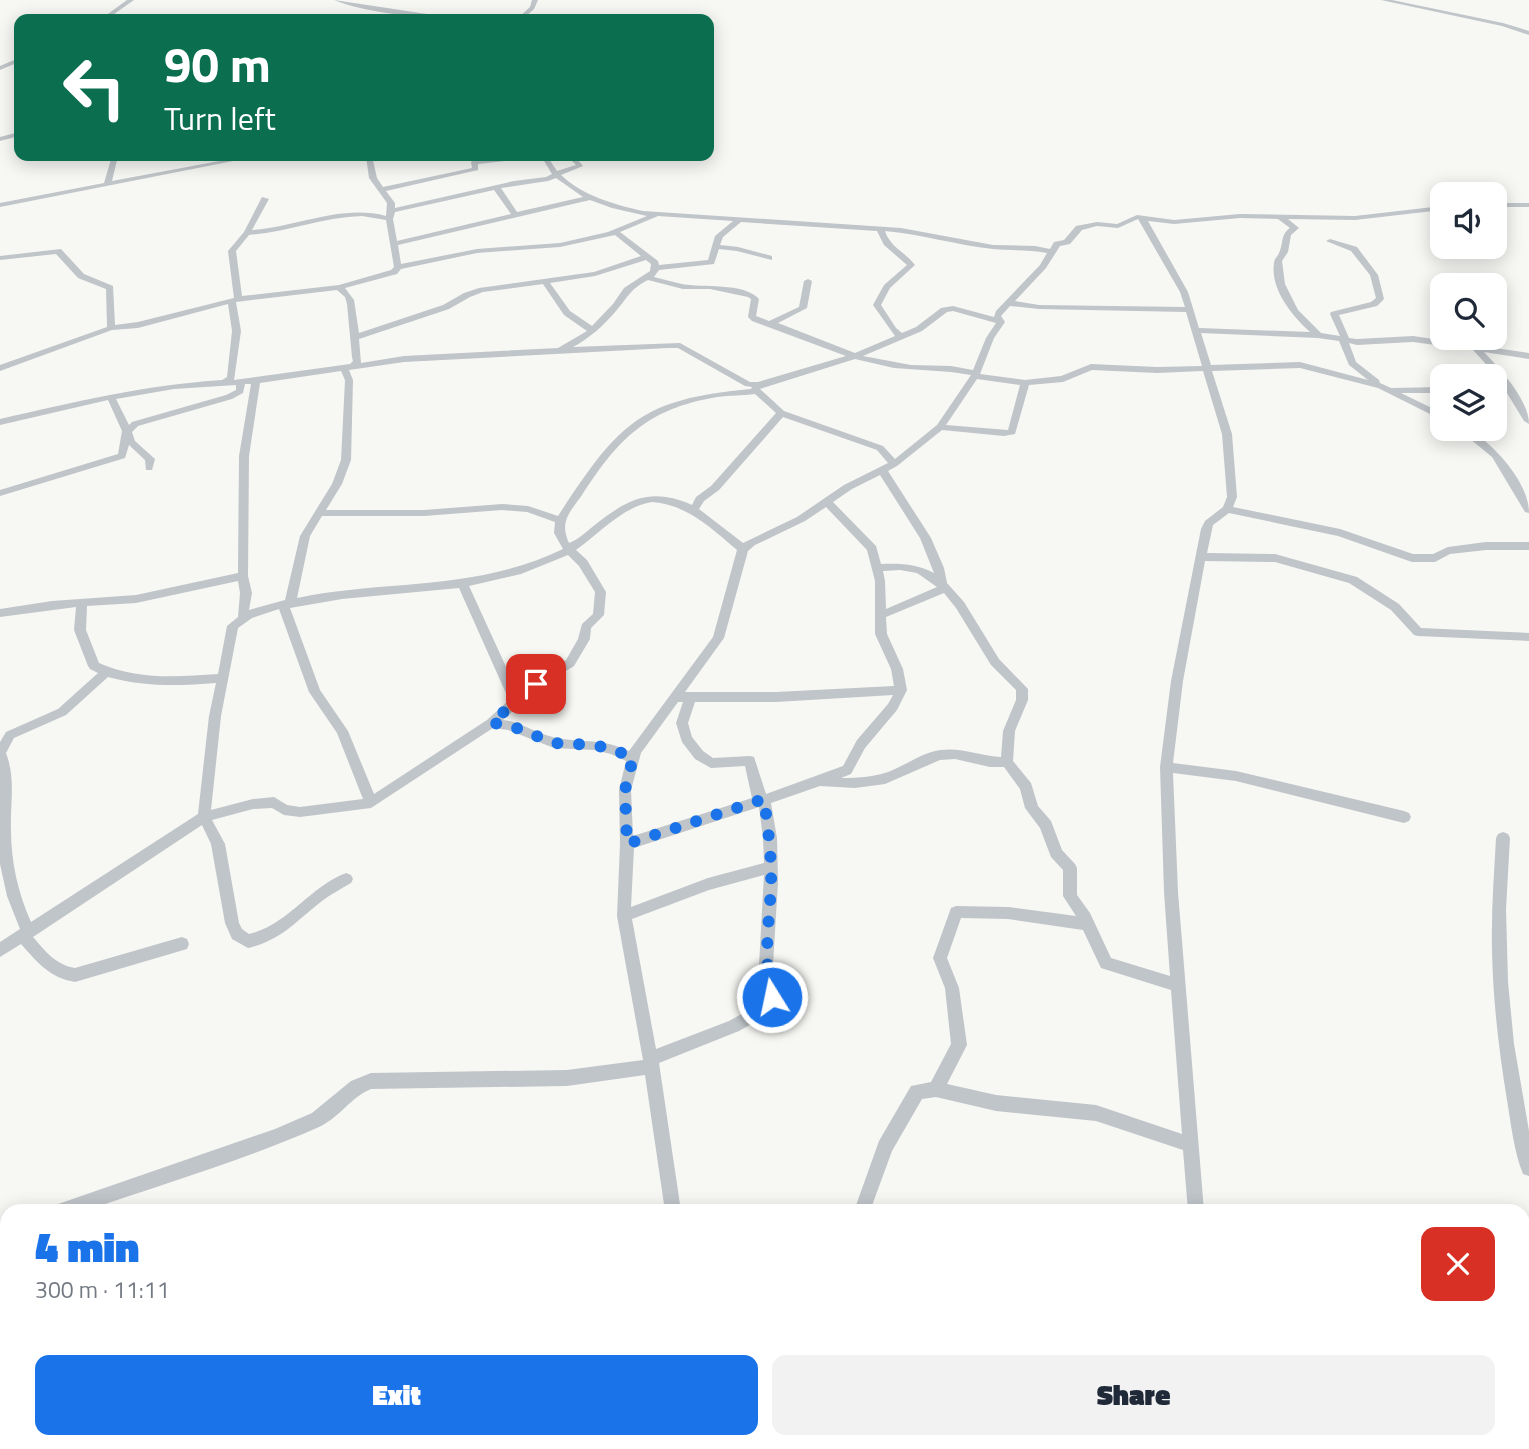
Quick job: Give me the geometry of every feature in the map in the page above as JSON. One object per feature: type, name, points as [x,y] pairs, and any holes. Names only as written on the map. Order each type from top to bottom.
[{"type":"street","points":[[111,14],[131,0]]},
{"type":"street","points":[[337,0],[373,9],[423,14]]},
{"type":"street","points":[[1384,0],[1529,33]]},
{"type":"street","points":[[108,183],[115,161]]},
{"type":"street","points":[[0,205],[233,161]]},
{"type":"street","points":[[370,161],[373,177],[389,196],[398,267]]},
{"type":"street","points":[[383,189],[476,169],[474,162],[484,161]]},
{"type":"street","points":[[548,161],[569,187],[628,210],[656,215],[880,229],[942,236],[993,247],[1035,248],[1052,252]]},
{"type":"street","points":[[247,233],[279,230],[313,219],[336,216],[391,215],[497,188],[548,179],[580,166],[575,161]]},
{"type":"street","points":[[497,188],[515,215]]},
{"type":"street","points":[[393,244],[592,197]]},
{"type":"street","points":[[225,382],[231,378],[236,344],[237,318],[232,251],[247,233],[265,199]]},
{"type":"street","points":[[1507,205],[1529,205]]},
{"type":"street","points":[[1001,322],[997,316],[1043,266],[1056,244],[1072,239],[1079,228],[1097,224],[1118,226],[1142,217],[1174,222],[1219,216],[1371,217],[1430,210]]},
{"type":"street","points":[[0,368],[110,328],[138,325],[235,301],[339,288],[394,272],[398,267],[477,251],[547,247],[611,233],[656,215]]},
{"type":"street","points":[[1142,217],[1184,292],[1227,434],[1232,497],[1227,509],[1209,523],[1177,681],[1166,767],[1171,892],[1196,1204]]},
{"type":"street","points":[[1279,217],[1295,228],[1287,234],[1284,252],[1278,261],[1285,297],[1294,315],[1318,335]]},
{"type":"street","points":[[551,351],[571,346],[592,330],[614,309],[627,289],[650,278],[657,268],[711,262],[721,233],[739,220]]},
{"type":"street","points":[[880,229],[885,244],[908,259],[911,265],[895,278],[877,304],[892,330],[901,337]]},
{"type":"street","points":[[611,233],[617,233],[657,268]]},
{"type":"street","points":[[1330,241],[1354,249],[1378,283],[1380,299],[1377,302],[1334,314],[1352,363],[1385,388],[1430,410]]},
{"type":"street","points":[[717,247],[738,249],[769,258]]},
{"type":"street","points":[[0,258],[58,251],[81,276],[110,288],[110,328]]},
{"type":"street","points":[[356,337],[446,307],[472,293],[506,285],[595,274],[646,257]]},
{"type":"street","points":[[650,278],[683,287],[710,287],[751,295],[755,299],[752,317],[757,321],[855,356],[909,368],[934,367],[1025,383],[1063,379],[1091,367],[1134,370],[1300,365],[1385,388],[1430,390]]},
{"type":"street","points":[[545,281],[567,313],[592,330]]},
{"type":"street","points":[[770,324],[803,308],[808,281]]},
{"type":"street","points":[[339,288],[351,301],[352,330],[356,337],[357,362],[348,367]]},
{"type":"street","points":[[1009,303],[1038,307],[1189,310]]},
{"type":"street","points":[[0,950],[204,817],[253,804],[274,802],[284,810],[300,812],[371,803],[491,723],[536,684],[570,663],[584,639],[586,628],[598,615],[601,592],[583,563],[568,550],[559,533],[560,520],[614,446],[641,420],[715,395],[742,395],[855,356],[919,329],[950,308],[1001,322]]},
{"type":"street","points":[[672,1204],[624,916],[627,844],[625,790],[633,758],[652,727],[683,697],[718,638],[743,549],[751,542],[810,514],[894,464],[940,427],[975,375],[990,338],[1001,322]]},
{"type":"street","points":[[1195,330],[1318,335],[1345,340],[1413,339],[1430,341]]},
{"type":"street","points":[[0,422],[174,386],[241,383],[404,359],[680,346],[758,388],[781,413],[870,444],[886,453],[894,464]]},
{"type":"street","points":[[1478,350],[1509,387],[1529,421]]},
{"type":"street","points":[[1489,350],[1529,356]]},
{"type":"street","points":[[348,367],[346,460],[337,484],[318,513],[300,553],[286,605],[303,666],[315,692],[342,731],[371,803]]},
{"type":"street","points":[[243,616],[246,593],[243,576],[244,456],[256,381]]},
{"type":"street","points":[[0,494],[118,458],[124,453],[127,431],[135,424],[229,397],[240,391],[241,383]]},
{"type":"street","points":[[940,427],[1012,432],[1025,383]]},
{"type":"street","points":[[111,397],[131,442],[150,459],[149,468]]},
{"type":"street","points":[[695,508],[700,499],[715,488],[781,413]]},
{"type":"street","points":[[1482,441],[1498,456],[1527,504]]},
{"type":"street","points":[[882,470],[923,536],[944,586]]},
{"type":"street","points":[[346,879],[314,898],[287,926],[267,936],[248,940],[237,934],[232,923],[218,844],[204,817],[215,716],[233,626],[243,616],[313,598],[463,584],[513,575],[568,550],[618,514],[643,500],[664,500],[695,508],[743,549]]},
{"type":"street","points":[[627,844],[847,770],[861,744],[893,707],[901,690],[897,669],[881,634],[877,568],[872,549],[827,502]]},
{"type":"street","points":[[318,513],[424,513],[502,507],[528,509],[560,520]]},
{"type":"street","points":[[1227,509],[1340,533],[1412,558],[1435,558],[1448,551],[1486,547],[1529,546]]},
{"type":"street","points":[[1201,557],[1275,558],[1353,580],[1395,607],[1418,632],[1529,637]]},
{"type":"street","points":[[877,568],[895,565],[917,568],[944,586],[975,624],[1004,673],[1022,689],[1022,700],[1009,731],[1007,762],[1026,788],[1032,808],[1046,825],[1056,853],[1070,868],[1070,896],[1087,923],[1106,963],[1178,985]]},
{"type":"street","points":[[0,612],[136,598],[243,576]]},
{"type":"street","points":[[463,584],[516,702]]},
{"type":"street","points":[[880,615],[901,610],[914,600],[932,596],[944,586]]},
{"type":"street","points":[[82,603],[80,630],[87,651],[94,666],[107,673],[163,682],[223,678]]},
{"type":"street","points":[[107,673],[62,712],[9,735],[0,753],[6,765],[4,831],[7,871],[26,934],[56,971],[65,975],[75,975],[182,944]]},
{"type":"street","points":[[683,697],[901,690]]},
{"type":"street","points":[[81,1204],[318,1119],[357,1087],[371,1081],[568,1078],[650,1062],[734,1026],[768,1007],[772,997],[766,965],[771,886],[770,838],[761,800],[749,760],[711,763],[704,761],[685,738],[682,723],[683,697]]},
{"type":"street","points":[[491,723],[509,725],[554,743],[594,745],[633,758]]},
{"type":"street","points":[[817,780],[833,784],[879,781],[895,776],[928,757],[949,753],[989,764],[1007,762]]},
{"type":"street","points":[[1166,767],[1236,776],[1404,817]]},
{"type":"street","points":[[1503,838],[1499,919],[1502,1012],[1512,1093],[1529,1168]]},
{"type":"street","points":[[624,916],[708,884],[769,868]]},
{"type":"street","points":[[936,1089],[960,1045],[953,988],[940,958],[956,912],[1008,913],[1087,923]]},
{"type":"street","points":[[865,1204],[885,1147],[917,1092],[936,1089],[996,1103],[1096,1113],[1192,1145]]},
{"type":"route","points":[[536,684],[491,723],[509,725],[554,743],[594,745],[633,758],[625,790],[627,844],[764,799],[770,838],[771,882],[766,965],[772,997]]}]
